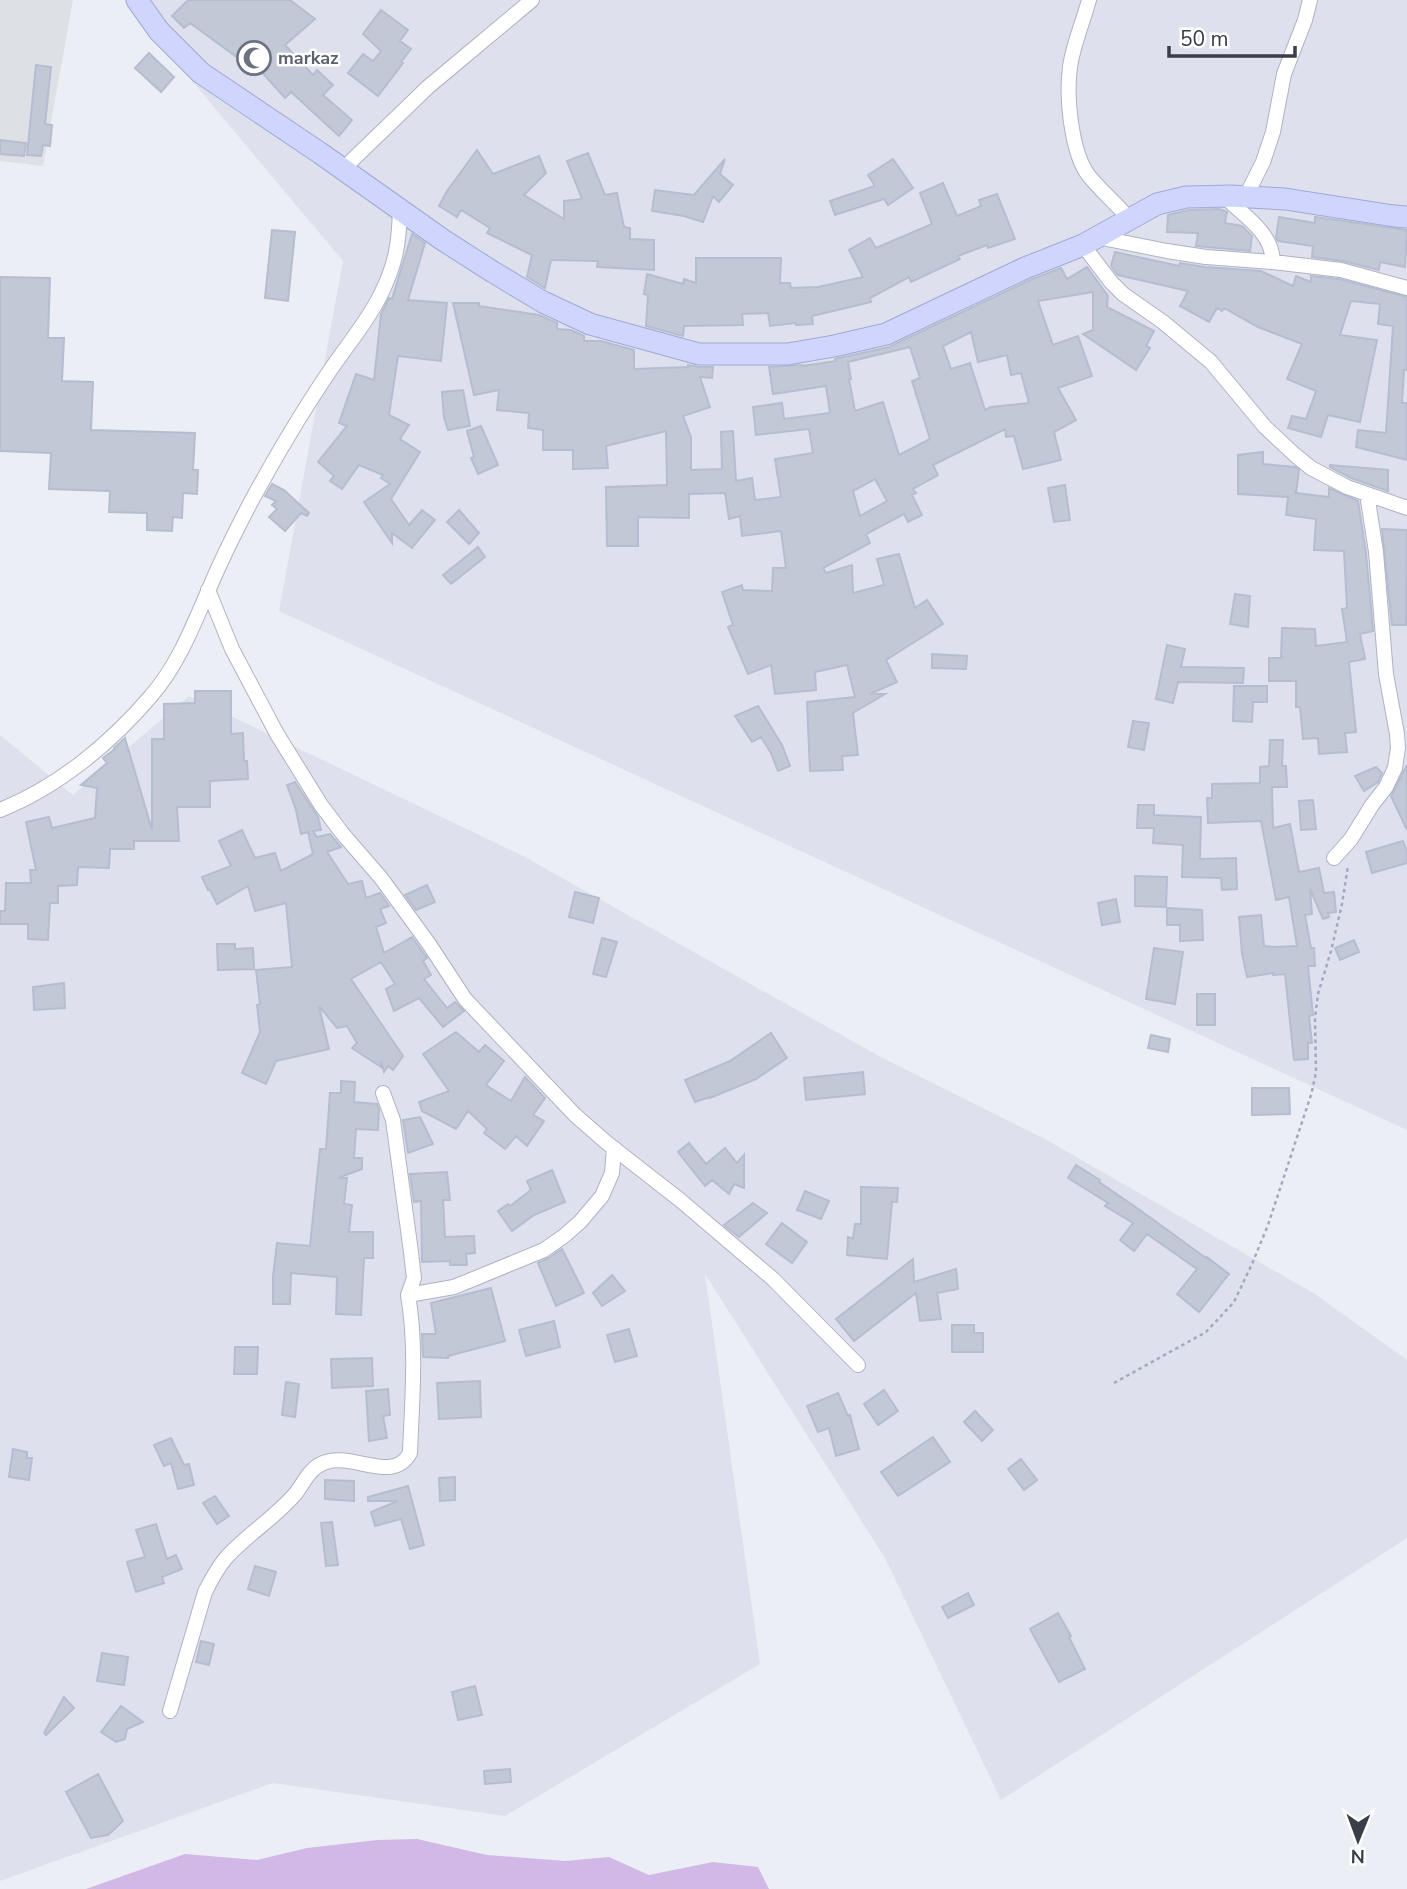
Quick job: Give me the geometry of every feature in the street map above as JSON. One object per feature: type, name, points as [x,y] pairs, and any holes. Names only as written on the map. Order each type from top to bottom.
[{"type":"main road","points":[[138,0],[159,31],[201,73],[344,169],[443,240],[543,303],[590,324],[682,350],[706,354],[788,354],[886,334],[1025,268],[1090,241],[1157,204],[1186,197],[1246,196],[1284,199],[1407,217]]},
{"type":"street","points":[[344,169],[428,87],[532,0]]},
{"type":"street","points":[[1089,0],[1070,67],[1069,100],[1075,142],[1088,175],[1130,220]]},
{"type":"street","points":[[1246,196],[1263,162],[1273,132],[1284,74],[1310,0]]},
{"type":"street","points":[[1224,196],[1265,235],[1272,250],[1273,262]]},
{"type":"street","points":[[0,810],[36,793],[80,763],[114,735],[158,687],[186,642],[229,542],[278,454],[318,387],[380,297],[398,250],[400,209]]},
{"type":"street","points":[[1090,241],[1206,257],[1341,270],[1407,288]]},
{"type":"street","points":[[1090,241],[1111,282],[1211,362],[1265,428],[1295,455],[1332,480],[1407,508]]},
{"type":"street","points":[[1334,858],[1386,787],[1395,768],[1398,748],[1386,674],[1376,552],[1367,494]]},
{"type":"street","points":[[208,590],[232,649],[277,734],[321,805],[381,878],[465,999],[575,1115],[773,1279],[858,1365]]},
{"type":"street","points":[[170,1711],[205,1592],[226,1558],[275,1515],[317,1466],[345,1460],[392,1468],[403,1464],[410,1453],[414,1373],[413,1325],[408,1295],[414,1278],[393,1120],[383,1093]]},
{"type":"street","points":[[408,1295],[454,1287],[544,1250],[564,1236],[602,1196],[612,1173],[614,1148]]},
{"type":"path","points":[[1114,1383],[1206,1332],[1234,1303],[1252,1264],[1268,1225],[1311,1095],[1316,1073],[1315,1018],[1318,994],[1342,904],[1351,838]]},
{"type":"shaded area","points":[[0,0],[73,0],[43,166],[0,161]]},
{"type":"shaded area","points":[[124,0],[1407,0],[1407,1130],[279,611],[343,261]]},
{"type":"shaded area","points":[[189,696],[523,856],[879,1056],[1045,1139],[1315,1294],[1407,1360],[1407,1538],[1001,1800],[885,1558],[705,1274],[760,1664],[505,1816],[273,1783],[0,1881],[0,735],[73,795]]},
{"type":"shaded area","points":[[417,1839],[487,1855],[565,1861],[609,1857],[649,1875],[713,1862],[758,1867],[769,1889],[86,1889],[185,1854],[257,1860],[307,1848],[377,1840]]},
{"type":"building","points":[[188,0],[290,0],[315,19],[285,45],[313,75],[317,70],[333,85],[323,95],[352,120],[339,136],[291,92],[285,98],[260,70],[257,72],[190,23],[184,28],[172,16]]},
{"type":"building","points":[[381,10],[408,30],[400,41],[411,49],[378,96],[348,73],[363,54],[373,61],[381,51],[363,34]]},
{"type":"building","points":[[149,53],[174,77],[161,92],[135,68]]},
{"type":"building","points":[[36,65],[51,67],[45,124],[52,125],[50,146],[43,145],[41,156],[27,155]]},
{"type":"building","points":[[0,140],[26,143],[24,156],[0,154]]},
{"type":"building","points":[[477,150],[493,174],[539,156],[546,173],[524,195],[564,219],[564,201],[582,199],[567,161],[588,153],[605,195],[617,193],[624,227],[630,228],[630,239],[654,240],[654,270],[597,267],[598,261],[551,260],[545,288],[527,277],[532,255],[487,233],[490,228],[461,210],[457,217],[439,206]]},
{"type":"building","points":[[725,159],[720,174],[733,185],[719,202],[713,196],[703,222],[652,211],[655,190],[694,195]]},
{"type":"building","points":[[893,159],[913,188],[888,205],[884,199],[835,215],[830,201],[875,186],[868,175]]},
{"type":"building","points":[[943,183],[957,216],[981,206],[979,200],[997,194],[1015,239],[988,248],[987,245],[958,256],[960,259],[911,282],[909,277],[870,298],[871,302],[812,316],[813,324],[770,326],[768,313],[742,314],[743,325],[684,326],[683,336],[646,326],[648,295],[644,294],[647,274],[683,284],[684,279],[696,283],[696,258],[781,258],[780,283],[790,283],[791,288],[818,287],[863,277],[849,250],[870,238],[876,248],[932,224],[920,193]]},
{"type":"building","points":[[1219,209],[1227,212],[1225,223],[1242,226],[1252,236],[1250,251],[1196,246],[1198,233],[1167,232],[1168,215],[1188,210]]},
{"type":"building","points":[[1279,217],[1315,223],[1315,217],[1407,230],[1405,267],[1380,262],[1379,270],[1312,257],[1313,246],[1278,241],[1276,238]]},
{"type":"building","points":[[272,230],[295,232],[288,301],[265,298]]},
{"type":"building","points":[[412,234],[425,243],[408,300],[447,303],[441,361],[398,356],[389,415],[409,425],[400,439],[420,452],[391,499],[409,525],[422,510],[435,520],[412,548],[392,533],[392,543],[364,502],[390,484],[381,478],[383,475],[359,465],[342,489],[330,481],[334,476],[318,462],[347,426],[339,423],[356,374],[374,380],[381,314],[389,298],[392,299]]},
{"type":"building","points":[[1115,252],[1179,266],[1180,263],[1261,271],[1293,286],[1296,276],[1311,282],[1311,276],[1339,279],[1407,297],[1407,370],[1404,370],[1402,403],[1407,403],[1407,460],[1356,447],[1358,430],[1386,433],[1393,326],[1378,324],[1380,304],[1351,301],[1340,335],[1377,340],[1360,422],[1328,415],[1321,437],[1288,428],[1292,416],[1306,419],[1316,391],[1287,379],[1302,344],[1258,327],[1224,308],[1222,311],[1217,308],[1209,322],[1180,306],[1188,291],[1118,275],[1111,266]]},
{"type":"building","points":[[1087,267],[1108,296],[1107,307],[1154,331],[1146,346],[1150,348],[1136,370],[1083,334],[1093,330],[1093,292],[1038,301],[1053,345],[1078,336],[1092,376],[1058,388],[1076,420],[1054,432],[1061,460],[1023,469],[1014,436],[1006,437],[1005,429],[933,465],[938,475],[913,489],[916,493],[912,495],[922,515],[908,522],[904,514],[866,534],[870,543],[823,568],[826,573],[852,565],[853,593],[884,585],[877,559],[899,554],[915,608],[927,600],[943,624],[886,660],[897,682],[870,694],[885,694],[853,713],[858,755],[842,756],[843,770],[810,771],[807,702],[855,697],[847,665],[815,672],[816,690],[775,694],[771,665],[748,674],[728,627],[733,625],[722,592],[742,585],[743,590],[772,591],[773,568],[786,568],[781,531],[742,536],[740,516],[729,519],[725,493],[689,494],[689,518],[638,517],[638,546],[607,546],[606,487],[667,485],[666,431],[606,446],[608,468],[573,469],[573,450],[543,450],[543,430],[528,428],[529,413],[497,410],[499,390],[474,395],[453,303],[479,303],[479,306],[539,315],[557,323],[557,329],[571,330],[584,336],[584,341],[601,341],[634,350],[634,369],[688,365],[713,367],[712,378],[700,377],[710,407],[683,416],[691,437],[691,470],[722,469],[721,432],[733,431],[736,481],[752,478],[755,500],[781,497],[775,459],[813,453],[809,429],[756,435],[753,407],[782,403],[784,419],[830,413],[826,386],[773,394],[769,367],[836,361],[835,359],[889,347],[1061,268],[1067,279]],"holes":[[[971,332],[978,362],[1007,355],[1011,375],[1021,373],[1029,403],[985,410],[970,363],[951,369],[943,346]],[[910,347],[920,378],[912,381],[930,439],[899,455],[883,402],[855,411],[848,362]],[[875,479],[887,501],[860,516],[853,491]]]},
{"type":"building","points":[[0,277],[50,278],[48,338],[64,338],[62,381],[93,382],[91,430],[195,433],[193,470],[198,470],[197,494],[183,493],[182,518],[173,517],[172,531],[147,530],[147,513],[109,512],[110,491],[49,489],[51,453],[0,451]]},
{"type":"building","points":[[463,390],[470,426],[448,430],[442,392]]},
{"type":"building","points":[[481,426],[498,465],[478,474],[471,458],[474,457],[467,431]]},
{"type":"building","points":[[1263,452],[1263,464],[1295,467],[1299,470],[1296,493],[1329,497],[1329,488],[1358,501],[1373,631],[1360,634],[1365,659],[1349,662],[1356,732],[1345,733],[1347,752],[1319,754],[1318,738],[1303,739],[1300,707],[1296,707],[1296,681],[1269,681],[1269,658],[1281,658],[1282,628],[1315,629],[1316,646],[1347,642],[1342,609],[1347,608],[1344,551],[1314,550],[1316,519],[1286,515],[1288,497],[1238,494],[1238,455]]},
{"type":"building","points":[[1330,465],[1388,470],[1388,491],[1351,478]]},
{"type":"building","points":[[272,484],[284,490],[309,513],[307,516],[301,513],[285,531],[269,517],[277,509],[272,505],[276,501],[265,496]]},
{"type":"building","points":[[1065,485],[1070,520],[1054,522],[1048,488]]},
{"type":"building","points":[[459,510],[479,533],[469,544],[447,522]]},
{"type":"building","points":[[1382,529],[1407,530],[1406,625],[1392,625]]},
{"type":"building","points":[[478,547],[485,557],[451,584],[443,575]]},
{"type":"building","points":[[1235,594],[1250,596],[1248,627],[1230,624]]},
{"type":"building","points":[[1167,645],[1185,649],[1181,667],[1244,668],[1243,683],[1178,682],[1173,703],[1156,699]]},
{"type":"building","points":[[932,654],[967,656],[966,669],[932,668]]},
{"type":"building","points":[[1234,686],[1267,686],[1267,702],[1253,702],[1252,722],[1233,721]]},
{"type":"building","points":[[195,691],[231,691],[231,734],[243,733],[248,779],[210,781],[210,807],[177,807],[179,841],[134,841],[134,849],[110,849],[109,868],[78,867],[77,885],[58,886],[58,903],[50,903],[48,940],[28,939],[28,924],[0,924],[0,911],[5,911],[6,883],[31,883],[30,870],[36,870],[26,822],[49,817],[52,828],[95,818],[97,788],[81,785],[107,763],[103,758],[125,738],[152,830],[152,739],[164,739],[164,704],[195,703]]},
{"type":"building","points":[[758,706],[782,745],[790,766],[778,771],[761,737],[752,742],[735,716]]},
{"type":"building","points":[[1133,721],[1149,723],[1144,750],[1128,747]]},
{"type":"building","points":[[1270,740],[1283,740],[1282,766],[1286,766],[1287,787],[1272,787],[1273,828],[1290,824],[1299,872],[1319,868],[1324,893],[1334,892],[1336,912],[1328,913],[1329,917],[1323,919],[1310,889],[1312,914],[1305,915],[1311,948],[1314,948],[1315,966],[1308,966],[1313,1015],[1309,1016],[1312,1043],[1308,1043],[1308,1059],[1294,1060],[1285,974],[1247,977],[1242,953],[1239,917],[1261,915],[1264,946],[1297,946],[1289,897],[1276,900],[1261,821],[1208,823],[1207,798],[1212,798],[1212,784],[1260,783],[1260,767],[1269,766]]},
{"type":"building","points":[[1407,765],[1407,830],[1391,796]]},
{"type":"building","points":[[1376,767],[1382,773],[1378,782],[1364,791],[1355,776]]},
{"type":"building","points":[[295,782],[318,817],[321,830],[313,831],[317,837],[330,834],[341,847],[327,852],[348,884],[362,881],[366,898],[380,893],[389,906],[380,909],[386,923],[376,927],[384,953],[412,937],[427,958],[423,961],[431,975],[424,979],[447,1008],[455,1002],[464,1011],[443,1027],[419,998],[394,1011],[386,989],[395,984],[381,962],[351,979],[403,1056],[393,1070],[388,1066],[384,1072],[381,1061],[381,1067],[352,1048],[357,1043],[347,1026],[337,1028],[319,1006],[329,1049],[276,1061],[266,1084],[242,1073],[260,1032],[256,970],[292,967],[286,903],[255,911],[248,886],[217,904],[202,877],[231,866],[219,841],[242,830],[255,858],[275,853],[281,871],[313,854],[308,832],[301,834],[287,785]]},
{"type":"building","points":[[1313,800],[1316,829],[1301,830],[1299,801]]},
{"type":"building","points":[[1138,805],[1154,805],[1154,815],[1201,817],[1200,859],[1236,858],[1237,889],[1222,890],[1221,878],[1182,877],[1183,845],[1153,843],[1154,828],[1137,828]]},
{"type":"building","points":[[1403,841],[1407,851],[1407,863],[1372,873],[1366,852]]},
{"type":"building","points":[[1135,876],[1167,877],[1166,907],[1135,906]]},
{"type":"building","points":[[427,885],[435,902],[416,910],[405,895]]},
{"type":"building","points":[[575,892],[599,898],[593,923],[569,917]]},
{"type":"building","points":[[1116,899],[1120,922],[1102,925],[1098,903]]},
{"type":"building","points":[[1167,908],[1202,910],[1203,940],[1180,941],[1180,925],[1167,925]]},
{"type":"building","points":[[602,938],[617,942],[606,977],[593,974]]},
{"type":"building","points":[[1354,940],[1359,952],[1340,960],[1335,948]]},
{"type":"building","points":[[217,944],[235,944],[235,949],[253,948],[254,969],[218,970]]},
{"type":"building","points":[[1154,948],[1183,952],[1175,1004],[1146,999]]},
{"type":"building","points":[[64,983],[65,1008],[34,1010],[33,987]]},
{"type":"building","points":[[1197,994],[1215,994],[1215,1025],[1197,1025]]},
{"type":"building","points":[[456,1032],[479,1052],[485,1045],[504,1061],[486,1085],[511,1101],[525,1077],[545,1098],[533,1115],[544,1121],[527,1146],[516,1136],[505,1149],[484,1133],[487,1129],[468,1111],[456,1129],[422,1111],[419,1102],[449,1091],[423,1054]]},
{"type":"building","points":[[771,1033],[787,1058],[756,1079],[695,1102],[685,1080],[730,1061]]},
{"type":"building","points":[[1151,1035],[1170,1039],[1168,1052],[1148,1048]]},
{"type":"building","points":[[863,1072],[865,1094],[806,1100],[804,1078]]},
{"type":"building","points":[[341,1081],[355,1082],[354,1102],[377,1104],[379,1109],[378,1130],[356,1129],[354,1158],[362,1158],[362,1169],[338,1178],[347,1178],[344,1204],[352,1205],[349,1232],[373,1232],[373,1258],[364,1258],[361,1315],[336,1314],[337,1277],[291,1273],[290,1304],[273,1304],[277,1243],[310,1246],[320,1149],[326,1149],[330,1093],[341,1093]]},
{"type":"building","points":[[1252,1088],[1289,1088],[1290,1114],[1252,1115]]},
{"type":"building","points":[[420,1117],[433,1144],[408,1153],[403,1120]]},
{"type":"building","points":[[689,1143],[706,1164],[725,1148],[737,1163],[744,1155],[744,1188],[734,1184],[729,1194],[712,1180],[705,1186],[678,1152]]},
{"type":"building","points":[[1076,1165],[1229,1274],[1199,1312],[1177,1294],[1197,1269],[1147,1234],[1134,1251],[1120,1240],[1133,1223],[1105,1206],[1108,1203],[1068,1178]]},
{"type":"building","points":[[552,1170],[565,1202],[534,1215],[512,1231],[498,1211],[508,1204],[510,1206],[531,1190],[527,1181]]},
{"type":"building","points":[[447,1172],[450,1200],[443,1200],[445,1237],[474,1236],[475,1253],[466,1254],[467,1265],[450,1265],[450,1261],[422,1262],[421,1201],[414,1202],[410,1174]]},
{"type":"building","points":[[861,1187],[898,1188],[897,1202],[892,1202],[887,1259],[847,1255],[848,1237],[853,1239],[855,1224],[861,1224]]},
{"type":"building","points":[[805,1191],[829,1201],[821,1219],[797,1210]]},
{"type":"building","points":[[753,1203],[767,1213],[739,1237],[724,1225]]},
{"type":"building","points":[[782,1223],[807,1242],[792,1263],[766,1244]]},
{"type":"building","points":[[562,1249],[584,1293],[556,1306],[538,1263]]},
{"type":"building","points":[[913,1259],[914,1282],[956,1269],[958,1289],[937,1293],[941,1319],[920,1321],[916,1293],[854,1341],[836,1319]]},
{"type":"building","points":[[612,1275],[625,1291],[602,1306],[593,1293]]},
{"type":"building","points":[[491,1288],[505,1341],[448,1358],[423,1357],[422,1334],[436,1334],[431,1303]]},
{"type":"building","points":[[554,1321],[560,1347],[526,1356],[519,1330]]},
{"type":"building","points":[[952,1325],[974,1325],[974,1333],[983,1333],[983,1352],[952,1352]]},
{"type":"building","points":[[629,1329],[637,1356],[615,1362],[607,1335]]},
{"type":"building","points":[[235,1347],[258,1347],[257,1374],[234,1374]]},
{"type":"building","points":[[372,1358],[373,1386],[332,1388],[331,1359]]},
{"type":"building","points":[[480,1381],[481,1417],[439,1419],[437,1383]]},
{"type":"building","points":[[286,1382],[299,1384],[295,1417],[282,1415]]},
{"type":"building","points":[[388,1389],[390,1415],[383,1416],[387,1438],[369,1441],[366,1391]]},
{"type":"building","points":[[884,1390],[898,1411],[878,1425],[864,1404]]},
{"type":"building","points":[[838,1393],[848,1416],[850,1415],[859,1449],[836,1456],[829,1428],[818,1432],[807,1406]]},
{"type":"building","points":[[975,1411],[993,1430],[982,1441],[964,1422]]},
{"type":"building","points":[[933,1437],[950,1462],[898,1496],[881,1472]]},
{"type":"building","points":[[171,1438],[184,1465],[189,1464],[194,1485],[178,1489],[171,1463],[164,1466],[154,1445]]},
{"type":"building","points":[[13,1449],[27,1452],[27,1458],[32,1458],[29,1480],[9,1477]]},
{"type":"building","points":[[1021,1459],[1037,1480],[1024,1490],[1008,1469]]},
{"type":"building","points":[[455,1477],[455,1500],[440,1501],[439,1478]]},
{"type":"building","points":[[325,1480],[354,1481],[354,1501],[325,1499]]},
{"type":"building","points":[[408,1486],[424,1545],[410,1549],[401,1519],[375,1526],[371,1512],[398,1501],[368,1501],[368,1497]]},
{"type":"building","points":[[215,1496],[229,1516],[217,1524],[203,1503]]},
{"type":"building","points":[[332,1522],[338,1565],[326,1566],[321,1523]]},
{"type":"building","points":[[156,1524],[167,1559],[176,1555],[182,1569],[162,1577],[164,1583],[136,1592],[127,1562],[145,1557],[136,1530]]},
{"type":"building","points":[[255,1566],[276,1572],[269,1596],[248,1589]]},
{"type":"building","points":[[968,1593],[974,1605],[948,1618],[942,1607]]},
{"type":"building","points":[[1058,1613],[1085,1669],[1059,1682],[1030,1629]]},
{"type":"building","points":[[201,1641],[214,1644],[209,1665],[196,1662]]},
{"type":"building","points":[[102,1653],[128,1657],[124,1685],[97,1681]]},
{"type":"building","points":[[475,1686],[482,1715],[458,1720],[452,1692]]},
{"type":"building","points":[[64,1697],[74,1708],[46,1735],[44,1733]]},
{"type":"building","points":[[121,1706],[143,1722],[127,1729],[125,1739],[116,1742],[101,1732]]},
{"type":"building","points":[[510,1769],[511,1782],[485,1784],[484,1771]]},
{"type":"building","points":[[98,1774],[123,1821],[108,1835],[91,1838],[66,1792]]},
{"type":"place","name":"markaz","points":[[254,58]]}]
